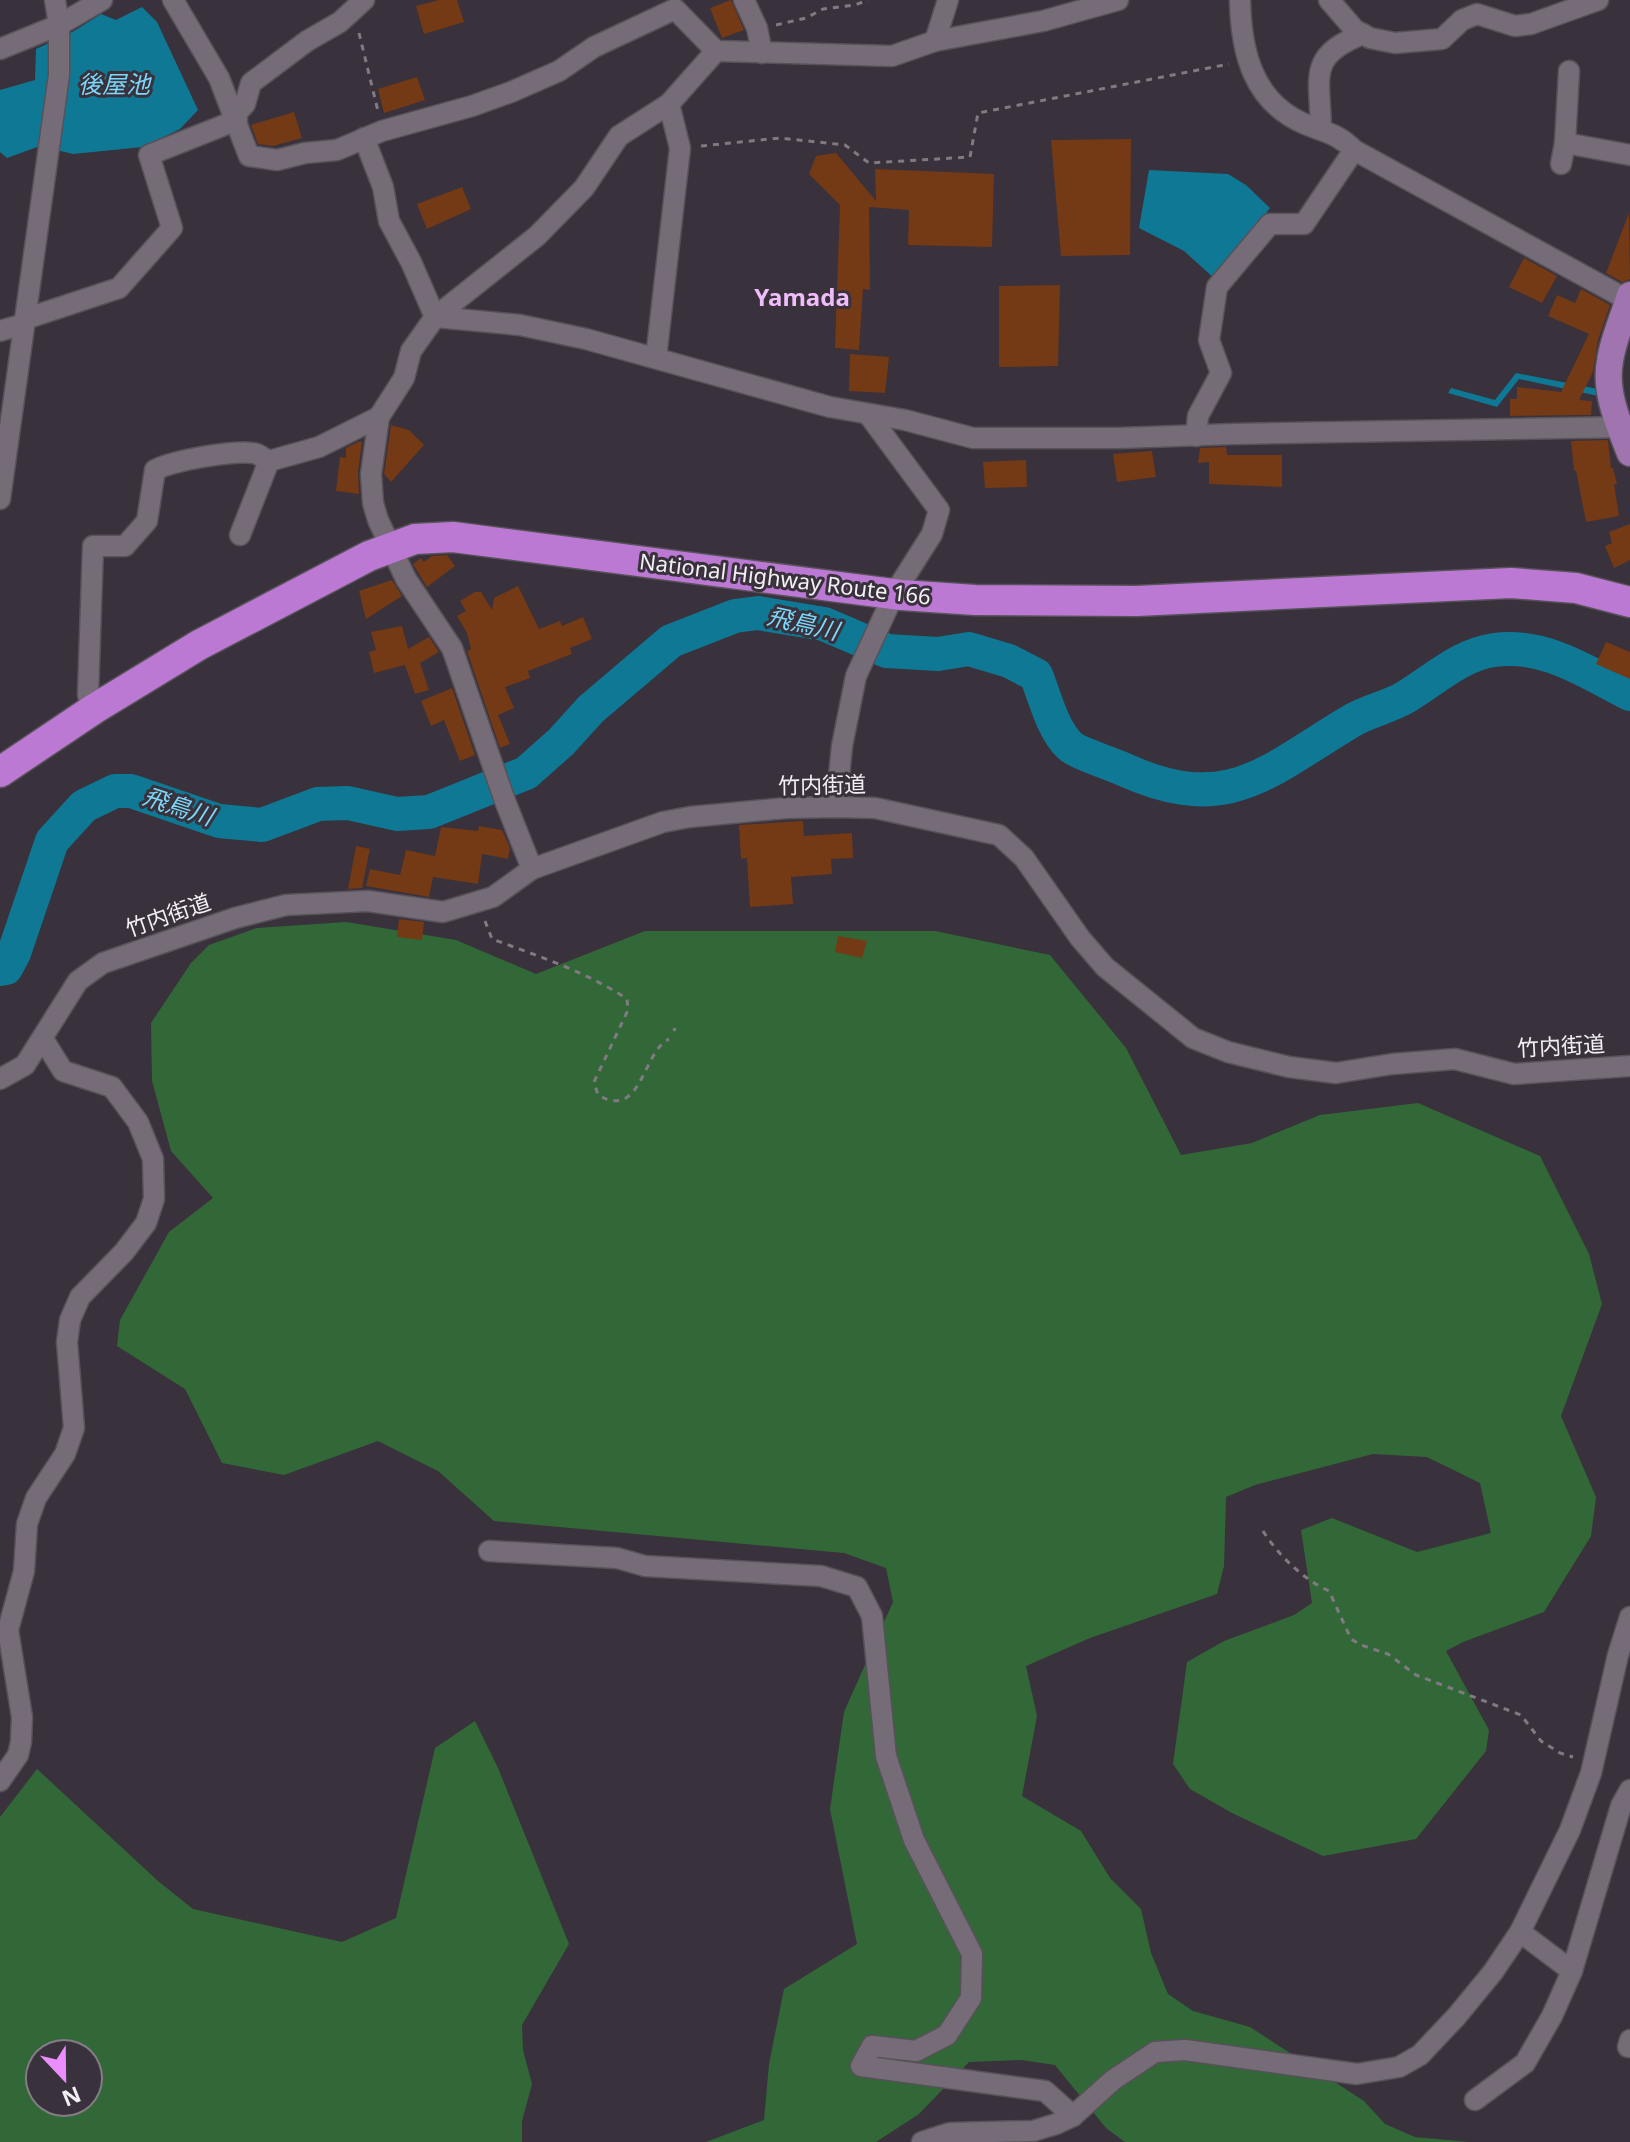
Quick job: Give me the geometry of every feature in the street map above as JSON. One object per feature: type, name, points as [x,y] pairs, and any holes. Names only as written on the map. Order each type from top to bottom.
[{"type":"highway","name":"National Highway Route 166","points":[[0,772],[94,709],[199,645],[369,556],[415,539],[453,537],[894,594],[975,600],[1137,601],[1511,583],[1576,588],[1630,602]]},
{"type":"main road","points":[[1629,297],[1609,362],[1609,387],[1624,426],[1630,453]]},
{"type":"street","points":[[0,499],[59,75],[55,0]]},
{"type":"street","points":[[0,49],[59,30],[102,0]]},
{"type":"street","points":[[173,0],[219,78],[249,156],[277,160],[337,150],[373,134],[461,110],[511,92],[559,71],[594,47],[675,9],[716,51],[892,56],[935,41],[1043,21],[1118,0]]},
{"type":"street","points":[[744,0],[757,28],[762,53]]},
{"type":"street","points":[[935,41],[948,0]]},
{"type":"street","points":[[1240,0],[1245,53],[1250,70],[1275,103],[1304,123],[1341,137],[1354,150],[1629,297]]},
{"type":"street","points":[[1329,0],[1355,30],[1395,43],[1442,39],[1462,20],[1477,14],[1515,26],[1531,24],[1598,0]]},
{"type":"street","points":[[0,331],[119,288],[172,228],[149,155],[236,118],[245,104],[251,83],[356,4]]},
{"type":"street","points":[[1321,129],[1320,68],[1326,55],[1339,44],[1363,34]]},
{"type":"street","points":[[532,869],[452,648],[389,549],[373,503],[371,474],[379,417],[404,378],[411,351],[435,317],[537,236],[584,188],[619,136],[669,104],[716,51]]},
{"type":"street","points":[[1561,164],[1569,71]]},
{"type":"street","points":[[656,358],[680,148],[669,104]]},
{"type":"street","points":[[373,134],[389,221],[435,317]]},
{"type":"street","points":[[1565,143],[1630,155]]},
{"type":"street","points":[[1196,436],[1198,416],[1221,373],[1209,340],[1217,287],[1270,224],[1304,224],[1354,150]]},
{"type":"street","points":[[435,317],[520,325],[656,358],[830,407],[905,420],[973,438],[1624,426]]},
{"type":"street","points":[[836,807],[842,746],[856,676],[894,594],[932,534],[939,510],[868,414]]},
{"type":"street","points":[[94,709],[88,695],[93,546],[125,546],[147,521],[155,470],[186,459],[255,453],[269,461],[319,447],[379,417]]},
{"type":"street","points":[[240,535],[269,461]]},
{"type":"street","name":"竹内街道","points":[[0,1079],[25,1065],[78,981],[103,963],[235,918],[300,904],[368,901],[443,912],[493,897],[532,869],[663,822],[786,808],[836,807],[875,808],[999,835],[1024,858],[1080,938],[1105,967],[1193,1038],[1228,1052],[1289,1067],[1336,1073],[1455,1059],[1514,1074],[1630,1066]]},
{"type":"street","points":[[0,1781],[18,1755],[21,1742],[22,1717],[8,1630],[24,1571],[27,1524],[36,1498],[65,1454],[74,1428],[67,1342],[70,1320],[80,1297],[124,1252],[146,1223],[154,1199],[153,1159],[138,1122],[112,1087],[63,1071],[43,1039]]},
{"type":"street","points":[[489,1551],[617,1558],[645,1566],[821,1576],[857,1587],[872,1616],[886,1756],[914,1840],[972,1954],[971,1998],[947,2035],[916,2051],[872,2046],[861,2066],[1045,2091],[1073,2116]]},
{"type":"street","points":[[922,2142],[950,2133],[1033,2131],[1073,2116],[1113,2080],[1155,2052],[1185,2050],[1357,2074],[1399,2067],[1420,2055],[1493,1972],[1520,1932],[1570,1830],[1594,1763],[1618,1655],[1630,1617]]},
{"type":"street","points":[[1475,2100],[1525,2063],[1552,2016],[1572,1971],[1621,1806],[1630,1790]]},
{"type":"street","points":[[1520,1932],[1572,1971]]},
{"type":"path","points":[[757,28],[868,0]]},
{"type":"path","points":[[356,4],[373,134]]},
{"type":"path","points":[[680,148],[780,138],[845,145],[869,163],[970,157],[978,113],[1228,65],[1231,53]]},
{"type":"path","points":[[478,903],[492,939],[611,988],[627,999],[628,1010],[594,1082],[598,1095],[608,1101],[617,1101],[636,1090],[661,1043],[669,1039]]},
{"type":"path","points":[[1263,1531],[1270,1542],[1313,1584],[1329,1591],[1351,1639],[1388,1654],[1416,1675],[1521,1715],[1541,1741],[1560,1753],[1594,1763]]},
{"type":"green space","points":[[346,922],[456,940],[536,974],[645,931],[935,931],[1050,955],[1126,1048],[1181,1155],[1252,1143],[1320,1115],[1418,1103],[1540,1156],[1589,1254],[1602,1304],[1561,1416],[1596,1497],[1591,1536],[1544,1612],[1446,1651],[1489,1730],[1486,1751],[1416,1839],[1323,1856],[1232,1813],[1190,1789],[1173,1764],[1187,1662],[1224,1641],[1294,1615],[1312,1603],[1301,1530],[1332,1518],[1417,1552],[1491,1533],[1480,1483],[1427,1457],[1373,1454],[1255,1485],[1226,1497],[1224,1566],[1217,1594],[1090,1638],[1026,1666],[1037,1716],[1022,1796],[1081,1831],[1110,1878],[1141,1909],[1151,1953],[1168,1994],[1193,2011],[1250,2027],[1364,2101],[1385,2124],[1415,2137],[1469,2142],[1125,2142],[1106,2128],[1055,2065],[1021,2060],[969,2062],[919,2114],[876,2142],[706,2142],[764,2120],[769,2064],[784,1989],[857,1944],[830,1809],[844,1712],[893,1602],[886,1568],[844,1553],[494,1521],[438,1471],[378,1441],[284,1475],[222,1463],[185,1389],[117,1346],[120,1320],[169,1232],[213,1198],[171,1151],[152,1081],[151,1023],[191,963],[209,945],[257,928]]},
{"type":"green space","points":[[475,1721],[498,1768],[569,1944],[522,2025],[523,2050],[532,2084],[522,2121],[522,2142],[0,2142],[0,1817],[37,1769],[158,1881],[193,1909],[342,1942],[396,1918],[435,1748]]},
{"type":"water","name":"後屋池","points":[[142,7],[157,22],[198,110],[180,129],[143,147],[73,154],[40,146],[7,158],[0,152],[0,90],[35,80],[36,49],[101,14],[116,20]]},
{"type":"water","points":[[1149,170],[1228,174],[1246,185],[1270,208],[1216,280],[1184,251],[1139,228]]},
{"type":"water","points":[[1516,373],[1603,390],[1603,397],[1519,379],[1497,407],[1448,393],[1451,388],[1495,400]]},
{"type":"building","points":[[439,0],[457,0],[464,22],[424,34],[416,6]]},
{"type":"building","points":[[731,0],[744,30],[722,38],[710,8]]},
{"type":"building","points":[[417,77],[425,100],[384,113],[378,89]]},
{"type":"building","points":[[294,112],[302,138],[273,146],[258,144],[251,125]]},
{"type":"building","points":[[1131,139],[1130,255],[1061,256],[1051,140]]},
{"type":"building","points":[[836,153],[876,201],[875,169],[994,174],[992,247],[908,245],[909,210],[869,207],[870,290],[863,289],[859,350],[835,348],[840,205],[809,174],[816,156]]},
{"type":"building","points":[[462,187],[471,209],[427,229],[417,204]]},
{"type":"building","points":[[1629,213],[1630,279],[1622,282],[1606,273]]},
{"type":"building","points":[[1524,258],[1557,276],[1542,303],[1509,287]]},
{"type":"building","points":[[1060,285],[1058,366],[999,367],[999,286]]},
{"type":"building","points":[[1581,289],[1610,305],[1598,340],[1593,372],[1579,400],[1592,401],[1591,415],[1510,416],[1510,399],[1517,399],[1517,387],[1561,392],[1589,334],[1548,316],[1557,295],[1575,303]]},
{"type":"building","points":[[850,354],[889,357],[885,393],[849,391]]},
{"type":"building","points":[[391,425],[409,430],[424,445],[391,482],[384,474]]},
{"type":"building","points":[[1608,440],[1611,468],[1617,484],[1614,484],[1619,516],[1586,522],[1574,471],[1571,441]]},
{"type":"building","points":[[362,442],[359,494],[336,491],[340,457],[346,458],[346,448]]},
{"type":"building","points":[[1226,447],[1227,455],[1282,455],[1282,487],[1209,484],[1209,462],[1198,463],[1200,448]]},
{"type":"building","points":[[1152,451],[1156,477],[1117,482],[1113,454]]},
{"type":"building","points":[[1026,460],[1027,487],[985,488],[983,462]]},
{"type":"building","points":[[1630,524],[1630,560],[1614,568],[1605,546],[1612,543],[1609,532]]},
{"type":"building","points":[[447,555],[455,566],[427,587],[413,564],[421,558],[424,562],[432,556]]},
{"type":"building","points":[[392,580],[402,596],[366,619],[359,591]]},
{"type":"building","points":[[518,586],[539,629],[560,621],[562,626],[583,617],[592,639],[570,648],[572,654],[528,671],[530,678],[505,687],[514,708],[498,715],[510,744],[500,748],[467,651],[471,649],[467,633],[457,616],[466,611],[460,601],[475,592],[481,592],[492,610],[494,598]]},
{"type":"building","points":[[402,626],[408,649],[429,637],[439,652],[420,663],[429,690],[415,694],[405,665],[374,673],[369,652],[376,650],[371,632]]},
{"type":"building","points":[[1606,642],[1630,652],[1630,679],[1596,664]]},
{"type":"building","points":[[452,688],[475,755],[460,761],[444,720],[431,726],[421,701]]},
{"type":"building","points":[[803,821],[804,836],[852,833],[853,858],[831,859],[832,874],[791,877],[793,904],[750,907],[747,858],[741,859],[739,825]]},
{"type":"building","points":[[479,826],[502,830],[510,848],[508,859],[482,854],[478,884],[433,877],[429,897],[366,886],[370,869],[400,875],[406,850],[435,856],[441,827],[478,831]]},
{"type":"building","points":[[356,846],[370,849],[362,888],[348,889]]},
{"type":"building","points":[[399,919],[424,922],[422,940],[397,937]]},
{"type":"building","points":[[838,936],[867,941],[862,958],[835,952]]},
{"type":"waterway","name":"飛鳥川","points":[[0,969],[6,968],[14,953],[52,841],[84,806],[115,791],[131,791],[219,821],[262,825],[318,804],[348,803],[397,814],[429,812],[526,773],[561,742],[591,709],[671,641],[735,616],[758,613],[824,624],[887,651],[938,654],[969,649],[1009,661],[1036,675],[1054,722],[1074,749],[1161,783],[1193,789],[1221,788],[1271,770],[1353,720],[1404,698],[1469,657],[1494,650],[1513,649],[1548,655],[1630,694]]},
{"type":"district","name":"Yamada","points":[[802,298]]}]
